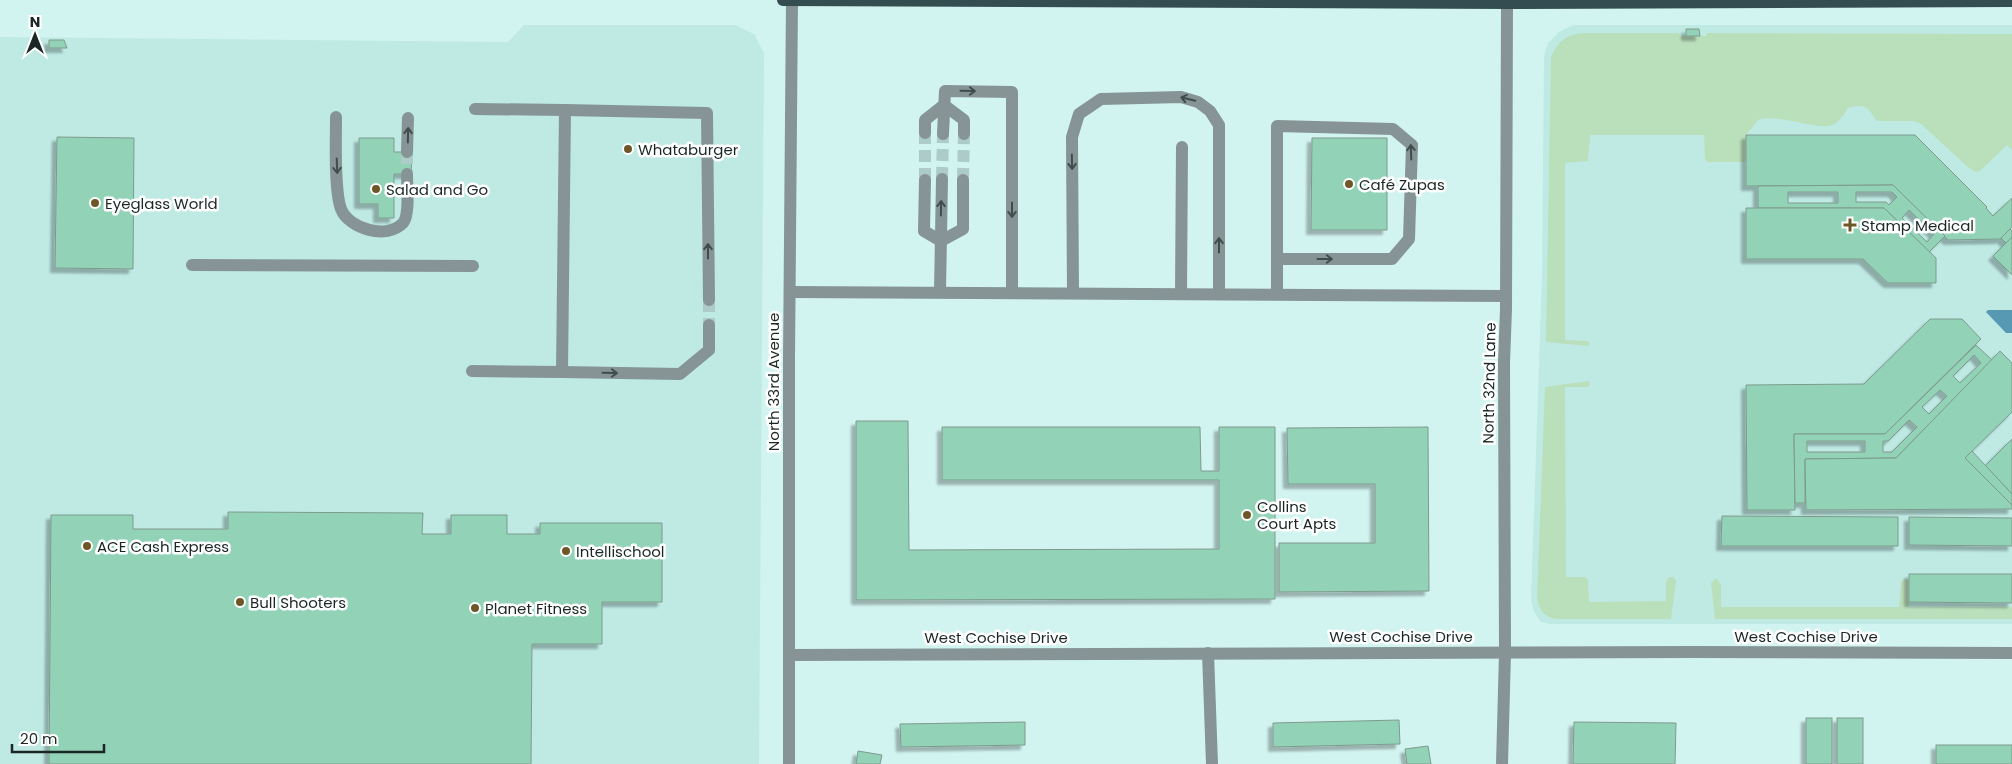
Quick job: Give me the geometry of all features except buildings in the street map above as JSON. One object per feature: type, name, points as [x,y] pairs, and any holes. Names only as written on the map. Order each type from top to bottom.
[{"type":"main road","points":[[783,0],[2011,1]]},
{"type":"street","name":"North 33rd Avenue","points":[[789,764],[792,0]]},
{"type":"street","name":"North 32nd Lane","points":[[1502,764],[1505,653],[1504,363],[1507,1]]},
{"type":"street","points":[[943,134],[945,91],[1012,92],[1012,293]]},
{"type":"street","points":[[1073,293],[1072,137],[1079,114],[1101,99],[1181,97],[1198,102],[1210,111],[1218,125],[1219,294]]},
{"type":"street","points":[[925,133],[925,120],[944,105]]},
{"type":"street","points":[[944,105],[964,120],[964,134]]},
{"type":"street","points":[[475,109],[708,113],[709,300]]},
{"type":"street","points":[[562,372],[565,110]]},
{"type":"street","points":[[336,118],[338,194],[341,210],[357,226],[370,231],[382,231],[392,230],[404,222],[407,212],[408,174]]},
{"type":"street","points":[[408,118],[408,152]]},
{"type":"street","points":[[1277,259],[1392,259],[1409,239],[1412,144],[1393,129],[1278,126],[1277,259],[1277,294]]},
{"type":"street","points":[[1181,294],[1182,147]]},
{"type":"street","points":[[940,292],[942,179]]},
{"type":"street","points":[[924,180],[924,231],[941,241]]},
{"type":"street","points":[[941,241],[963,229],[963,180]]},
{"type":"street","points":[[192,265],[473,266]]},
{"type":"street","points":[[790,292],[1506,296]]},
{"type":"street","points":[[472,371],[680,374],[709,350],[709,325]]},
{"type":"street","points":[[1208,653],[1212,764]]},
{"type":"street","name":"West Cochise Drive","points":[[790,654],[2012,654]]},
{"type":"shaded area","points":[[524,25],[735,25],[754,34],[764,53],[759,764],[0,764],[0,37],[508,42]]},
{"type":"shaded area","points":[[1573,25],[2012,25],[2012,624],[1550,624],[1541,622],[1534,612],[1531,600],[1542,274],[1544,56],[1548,43],[1559,32]]},
{"type":"shaded area","points":[[1583,33],[1679,33],[1680,36],[1706,36],[1707,33],[2012,34],[2012,150],[2007,145],[1980,171],[1976,172],[1969,168],[1921,124],[1914,121],[1877,121],[1869,110],[1863,106],[1848,108],[1836,123],[1830,126],[1767,118],[1758,120],[1746,135],[1746,162],[1707,162],[1705,159],[1704,135],[1590,135],[1588,161],[1565,163],[1565,340],[1588,341],[1590,343],[1588,346],[1546,342],[1551,57],[1556,47],[1567,37]]},
{"type":"shaded area","points":[[1589,381],[1590,385],[1588,387],[1565,387],[1566,577],[1585,577],[1588,580],[1589,602],[1666,601],[1666,582],[1669,577],[1673,577],[1676,581],[1671,619],[1555,619],[1545,615],[1538,603],[1545,387]]},
{"type":"shaded area","points":[[1716,578],[1721,585],[1721,607],[1899,607],[1901,582],[1906,578],[1909,581],[1909,607],[2012,607],[2012,619],[1715,619],[1711,583]]},
{"type":"water","points":[[1988,310],[2012,310],[2012,333],[2006,333],[1986,312]]},
{"type":"tunnel","points":[[925,133],[925,180]]},
{"type":"tunnel","points":[[942,179],[943,134]]},
{"type":"tunnel","points":[[963,180],[964,134]]},
{"type":"tunnel","points":[[407,152],[407,174]]},
{"type":"tunnel","points":[[709,300],[709,325]]},
{"type":"place","name":"Whataburger","points":[[628,149]]},
{"type":"place","name":"Café Zupas","points":[[1349,184]]},
{"type":"place","name":"Salad and Go","points":[[376,189]]},
{"type":"place","name":"Eyeglass World","points":[[95,203]]},
{"type":"place","name":"Stamp Medical","points":[[1850,225]]},
{"type":"place","name":"Collins Court Apts","points":[[1247,515]]},
{"type":"place","name":"ACE Cash Express","points":[[87,546]]},
{"type":"place","name":"Intellischool","points":[[566,551]]},
{"type":"place","name":"Bull Shooters","points":[[240,602]]},
{"type":"place","name":"Planet Fitness","points":[[475,608]]}]
